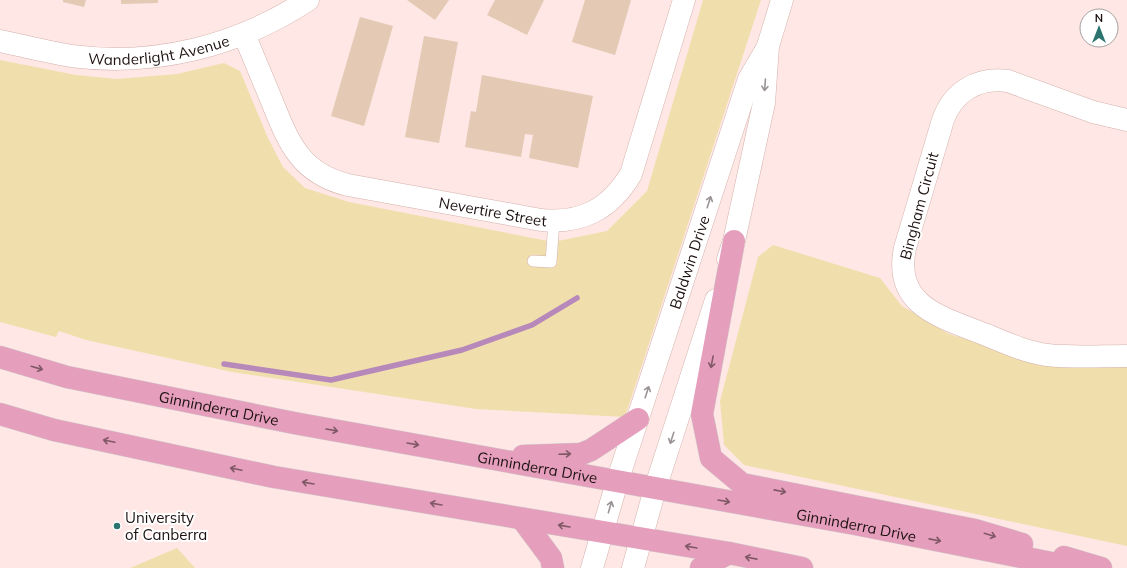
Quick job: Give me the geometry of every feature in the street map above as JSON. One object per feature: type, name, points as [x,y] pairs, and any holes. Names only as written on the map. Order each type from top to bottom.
[{"type":"main road","points":[[734,241],[702,414],[710,458],[742,484],[975,530],[1101,568]]},
{"type":"main road","name":"Ginninderra Drive","points":[[0,358],[75,379],[301,424],[856,524],[1077,568]]},
{"type":"main road","points":[[0,414],[54,430],[274,477],[729,553],[802,568]]},
{"type":"main road","points":[[484,456],[581,454],[600,446],[638,419]]},
{"type":"main road","points":[[522,519],[551,558],[553,568]]},
{"type":"main road","points":[[701,568],[729,553]]},
{"type":"street","name":"Wanderlight Avenue","points":[[0,41],[71,56],[121,59],[146,58],[190,51],[244,34],[268,24],[308,0]]},
{"type":"street","name":"Nevertire Street","points":[[244,34],[290,145],[305,163],[325,177],[348,185],[554,221],[581,217],[605,205],[616,196],[631,174],[684,0]]},
{"type":"street","name":"Baldwin Drive","points":[[633,568],[655,489],[734,241],[764,103],[768,46],[782,0]]},
{"type":"street","name":"Baldwin Drive","points":[[592,568],[617,482],[749,78],[768,46]]},
{"type":"street","name":"Bingham Circuit","points":[[1127,120],[1093,112],[1008,81],[985,81],[964,90],[951,103],[943,120],[905,248],[902,267],[906,285],[916,301],[926,310],[938,316],[1033,352],[1063,356],[1127,356]]},
{"type":"lane","points":[[533,261],[551,262],[554,221]]},
{"type":"shaded area","points":[[703,0],[761,0],[625,417],[476,409],[232,372],[86,340],[59,331],[56,337],[0,322],[0,60],[76,75],[117,79],[177,74],[224,63],[240,71],[268,138],[283,167],[305,188],[349,202],[553,242],[607,231],[647,191]]},
{"type":"shaded area","points":[[773,245],[880,278],[902,306],[949,334],[1048,364],[1127,366],[1127,546],[744,465],[724,445],[720,401],[758,257]]},
{"type":"shaded area","points":[[177,548],[195,568],[130,568]]},
{"type":"building","points":[[63,0],[86,0],[84,7],[63,2]]},
{"type":"building","points":[[121,0],[158,0],[158,3],[121,4]]},
{"type":"building","points":[[407,0],[449,0],[435,20]]},
{"type":"building","points":[[495,0],[544,0],[527,35],[487,15]]},
{"type":"building","points":[[585,0],[631,0],[615,55],[572,42]]},
{"type":"building","points":[[360,17],[393,26],[364,126],[331,116]]},
{"type":"building","points":[[424,36],[458,42],[439,143],[405,137]]},
{"type":"building","points":[[482,75],[593,96],[578,168],[529,158],[533,135],[525,134],[521,157],[465,147],[471,111],[476,112]]},
{"type":"waterway","points":[[224,364],[331,380],[462,350],[532,325],[577,298]]},
{"type":"place","name":"University of Canberra","points":[[117,526]]}]
